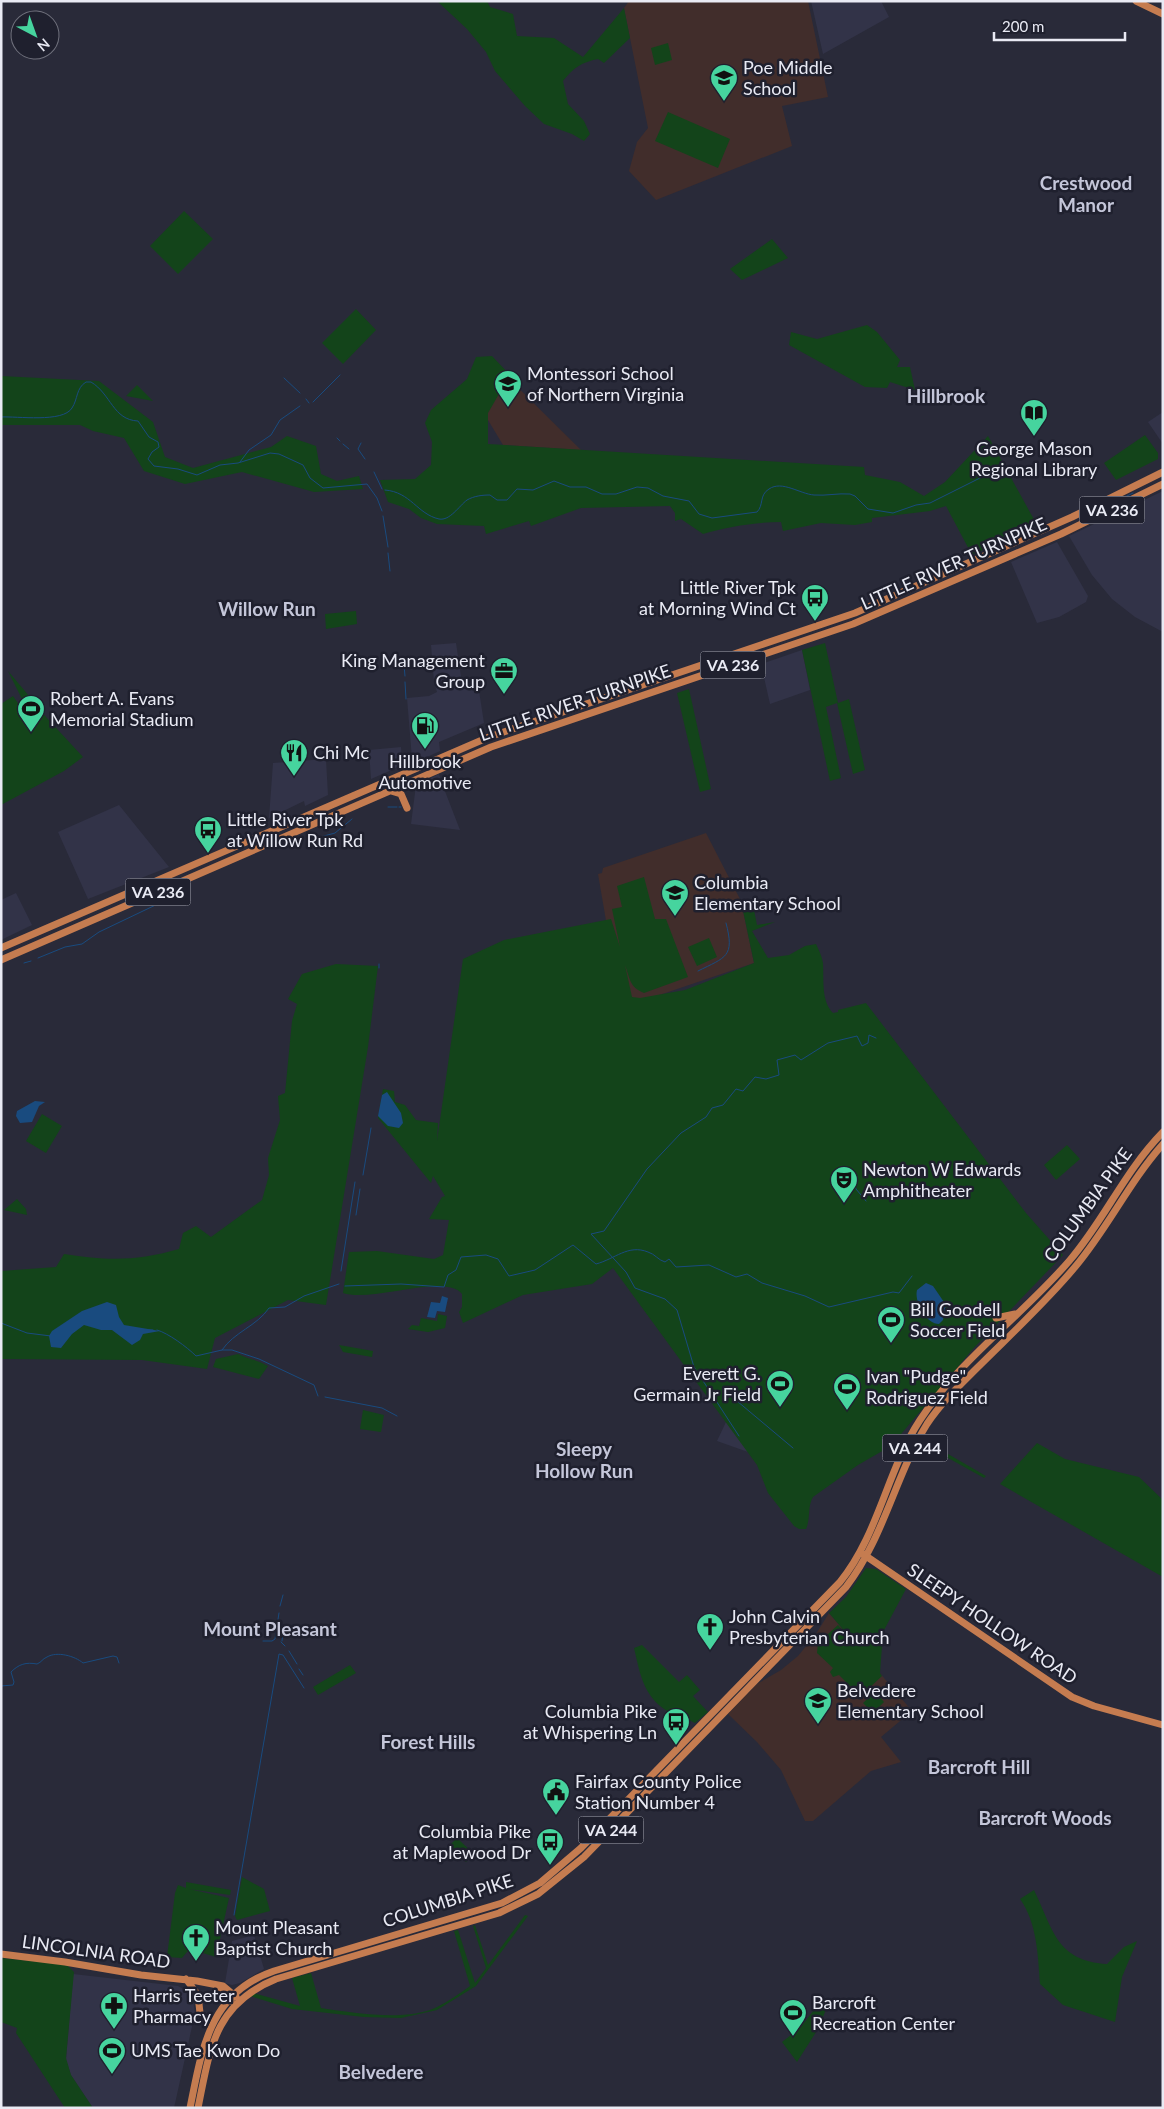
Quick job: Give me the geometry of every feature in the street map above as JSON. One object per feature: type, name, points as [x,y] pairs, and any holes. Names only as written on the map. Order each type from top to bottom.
[{"type":"main road","points":[[1136,1],[1163,14]]},
{"type":"main road","name":"LITTLE RIVER TURNPIKE","points":[[1,948],[489,737],[855,613],[1067,519],[1163,472]]},
{"type":"main road","name":"LITTLE RIVER TURNPIKE","points":[[1,960],[388,791],[525,734],[853,624],[1061,534],[1163,484]]},
{"type":"main road","points":[[388,791],[397,791],[402,794],[407,808]]},
{"type":"main road","name":"COLUMBIA PIKE","points":[[190,2108],[205,2039],[212,2022],[231,1997],[268,1973],[490,1907],[540,1883],[581,1848],[831,1592],[864,1554],[919,1422],[949,1383],[1022,1310],[1078,1250],[1131,1168],[1163,1132]]},
{"type":"main road","name":"COLUMBIA PIKE","points":[[198,2108],[214,2037],[224,2019],[238,2002],[256,1988],[276,1979],[500,1913],[538,1894],[584,1857],[837,1598],[864,1554],[917,1442],[934,1413],[1075,1267],[1107,1222],[1136,1176],[1163,1144]]},
{"type":"main road","points":[[996,1318],[1007,1317],[1022,1310]]},
{"type":"main road","name":"SLEEPY HOLLOW ROAD","points":[[864,1554],[1072,1697],[1094,1706],[1163,1725]]},
{"type":"main road","name":"LINCOLNIA ROAD","points":[[1,1954],[223,1986],[231,1997],[238,2002]]},
{"type":"main road","points":[[186,1980],[198,1995],[200,2013]]},
{"type":"shaded area","name":"Poe Middle School","points":[[629,1],[808,1],[828,97],[782,106],[792,146],[656,200],[629,171],[637,142],[648,128],[624,8]]},
{"type":"shaded area","points":[[811,1],[881,1],[889,17],[823,54]]},
{"type":"shaded area","name":"Montessori School of Northern Virginia","points":[[490,360],[581,450],[503,445],[485,415]]},
{"type":"shaded area","points":[[1163,412],[1163,444],[1148,422]]},
{"type":"shaded area","points":[[1163,491],[1163,632],[1135,617],[1112,599],[1092,575],[1069,536]]},
{"type":"shaded area","points":[[1057,542],[1088,596],[1086,602],[1059,617],[1037,623],[1011,562]]},
{"type":"shaded area","points":[[456,643],[462,683],[477,678],[484,723],[439,742],[440,751],[416,762],[412,759],[407,698],[429,696],[437,692],[434,682],[431,645]]},
{"type":"shaded area","points":[[802,650],[810,690],[770,704],[761,664]]},
{"type":"shaded area","points":[[401,747],[402,763],[394,769],[371,779],[369,750]]},
{"type":"shaded area","points":[[326,759],[328,795],[305,806],[304,801],[269,818],[273,763]]},
{"type":"shaded area","points":[[439,774],[460,830],[411,824],[416,785]]},
{"type":"shaded area","points":[[119,805],[169,867],[88,899],[58,832]]},
{"type":"shaded area","name":"Columbia Elementary School","points":[[706,833],[741,901],[754,963],[621,1008],[598,874],[602,873],[603,868]]},
{"type":"shaded area","points":[[16,893],[32,925],[1,940],[1,900]]},
{"type":"shaded area","points":[[726,1422],[748,1452],[717,1441]]},
{"type":"shaded area","name":"Belvedere Elementary School","points":[[829,1613],[912,1711],[881,1737],[901,1762],[871,1771],[813,1821],[805,1821],[781,1770],[757,1742],[728,1714],[757,1684],[781,1670],[798,1656],[816,1634]]},
{"type":"shaded area","points":[[254,1935],[264,1969],[240,1983],[232,1985],[225,1983],[232,1941]]},
{"type":"shaded area","points":[[73,1974],[178,1986],[187,1991],[193,2000],[195,2013],[174,2108],[93,2108],[71,2075],[66,2060]]},
{"type":"green space","points":[[437,1],[487,1],[490,7],[513,14],[517,36],[554,38],[583,57],[624,8],[630,38],[604,63],[598,59],[587,62],[570,72],[563,81],[568,104],[584,121],[590,134],[584,141],[572,134],[544,124],[525,106],[495,71],[486,52],[467,29]]},
{"type":"green space","points":[[668,43],[672,60],[655,65],[651,48]]},
{"type":"green space","points":[[668,112],[730,139],[718,168],[655,141]]},
{"type":"green space","points":[[184,211],[213,239],[178,274],[150,246]]},
{"type":"green space","points":[[772,239],[788,258],[742,280],[730,269]]},
{"type":"green space","points":[[356,309],[376,330],[343,364],[322,343]]},
{"type":"green space","points":[[867,325],[877,332],[900,360],[897,367],[910,367],[915,390],[890,382],[887,388],[865,387],[789,345],[791,332],[817,339]]},
{"type":"green space","points":[[492,356],[510,375],[488,413],[488,444],[864,467],[865,475],[900,482],[924,496],[945,482],[988,436],[1037,525],[972,555],[946,506],[930,511],[872,518],[872,522],[855,525],[821,523],[783,531],[781,522],[771,522],[741,525],[703,534],[681,519],[675,521],[675,513],[670,506],[581,508],[531,526],[529,521],[486,534],[484,526],[437,524],[421,518],[409,509],[388,502],[380,480],[415,479],[431,465],[432,442],[425,423],[431,410],[467,379],[476,357]]},
{"type":"green space","points":[[1,376],[99,381],[153,422],[165,457],[193,468],[271,447],[287,436],[316,446],[321,474],[337,481],[359,476],[363,489],[314,492],[242,472],[185,484],[144,471],[124,438],[93,431],[80,425],[1,425]]},
{"type":"green space","points":[[137,385],[153,401],[126,396]]},
{"type":"green space","points":[[1145,435],[1158,453],[1158,459],[1116,480],[1104,463]]},
{"type":"green space","points":[[356,611],[357,624],[326,629],[325,614]]},
{"type":"green space","points":[[825,643],[838,703],[849,699],[865,770],[853,774],[837,703],[826,707],[841,778],[830,781],[802,650]]},
{"type":"green space","name":"Robert A. Evans Memorial Stadium","points":[[8,671],[35,703],[31,705],[34,704],[83,757],[64,771],[1,805],[1,704],[13,696],[22,709],[26,707]]},
{"type":"green space","points":[[689,689],[711,789],[700,792],[677,693]]},
{"type":"green space","points":[[644,877],[655,919],[666,919],[688,977],[644,993],[635,988],[629,978],[625,965],[632,997],[640,998],[685,990],[754,963],[741,901],[752,900],[757,925],[775,922],[752,931],[768,958],[789,955],[805,946],[816,944],[823,963],[823,983],[829,1008],[833,1013],[866,1003],[1026,1213],[1063,1255],[972,1350],[891,1446],[858,1465],[813,1497],[806,1529],[799,1529],[794,1526],[768,1493],[757,1465],[613,1268],[592,1284],[523,1295],[463,1323],[459,1312],[462,1307],[462,1294],[453,1288],[441,1286],[425,1287],[355,1295],[343,1293],[349,1252],[377,1251],[434,1259],[443,1255],[449,1220],[429,1219],[442,1197],[445,1196],[433,1176],[431,1183],[378,1118],[383,1089],[394,1091],[395,1102],[405,1105],[416,1120],[438,1123],[437,1141],[463,959],[504,940],[611,919],[620,947],[612,909],[622,907],[617,886]]},
{"type":"green space","points":[[709,938],[717,957],[697,966],[688,947]]},
{"type":"green space","points":[[336,964],[378,966],[368,1047],[326,1305],[288,1300],[215,1338],[207,1369],[142,1360],[1,1359],[1,1271],[56,1267],[64,1254],[122,1259],[150,1256],[179,1249],[183,1233],[196,1226],[211,1237],[262,1200],[269,1175],[268,1158],[280,1120],[278,1096],[285,1093],[292,1021],[297,1004],[288,999],[302,974]]},
{"type":"green space","points":[[42,1114],[62,1126],[46,1153],[26,1141]]},
{"type":"green space","points":[[1067,1145],[1080,1159],[1056,1180],[1044,1165]]},
{"type":"green space","points":[[17,1199],[26,1209],[27,1215],[4,1210]]},
{"type":"green space","points":[[438,1314],[447,1316],[445,1328],[428,1332],[408,1329],[412,1325],[419,1326],[421,1318],[437,1321]]},
{"type":"green space","points":[[339,1345],[373,1351],[372,1357],[343,1352]]},
{"type":"green space","points":[[238,1354],[268,1366],[259,1379],[213,1367],[216,1359]]},
{"type":"green space","points":[[363,1410],[384,1415],[381,1432],[360,1429]]},
{"type":"green space","points":[[929,1443],[986,1476],[984,1478],[932,1449],[925,1451]]},
{"type":"green space","points":[[1037,1443],[1065,1459],[1139,1477],[1163,1500],[1163,1577],[1000,1484]]},
{"type":"green space","points":[[866,1568],[876,1569],[906,1589],[883,1632],[880,1673],[882,1676],[864,1693],[860,1689],[856,1692],[839,1675],[833,1677],[830,1672],[833,1668],[817,1653],[818,1643],[838,1625],[852,1640],[829,1613],[846,1597]]},
{"type":"green space","points":[[642,1645],[679,1682],[687,1675],[700,1690],[693,1696],[708,1712],[695,1723],[667,1711],[659,1705],[648,1691],[641,1675],[634,1648]]},
{"type":"green space","points":[[350,1665],[356,1673],[318,1695],[313,1687]]},
{"type":"green space","points":[[875,1692],[884,1702],[873,1713],[863,1703]]},
{"type":"green space","points":[[457,1838],[474,1854],[466,1862],[449,1846]]},
{"type":"green space","points":[[242,1877],[264,1889],[270,1911],[237,1920],[235,1916]]},
{"type":"green space","points":[[186,1882],[231,1890],[230,1895],[189,1889],[229,1898],[216,1957],[196,1951],[187,1952],[182,1958],[167,1957],[175,1893],[178,1885],[186,1888]]},
{"type":"green space","points":[[1034,1890],[1058,1940],[1066,1950],[1077,1957],[1090,1962],[1107,1964],[1124,1947],[1137,1941],[1122,1977],[1115,2022],[1063,2005],[1040,1984],[1033,1929],[1026,1908],[1020,1899]]},
{"type":"green space","points":[[525,1915],[528,1916],[476,1986],[437,2010],[401,2018],[364,2017],[292,2009],[250,1996],[253,1993],[300,2006],[292,1978],[311,1973],[321,2008],[380,2015],[425,2012],[441,2005],[470,1986],[454,1931],[458,1930],[475,1983],[486,1968],[473,1926],[475,1925],[488,1965]]},
{"type":"green space","points":[[1,1958],[60,1964],[68,1966],[74,1972],[66,2058],[71,2075],[93,2108],[65,2108],[16,2033],[17,2028],[1,2022]]},
{"type":"green space","points":[[817,2006],[827,2007],[818,2029],[797,2062],[782,2042],[800,2028]]},
{"type":"water","points":[[387,1092],[401,1113],[403,1123],[399,1128],[388,1126],[378,1116],[382,1095]]},
{"type":"water","points":[[35,1101],[45,1102],[39,1106],[32,1122],[20,1123],[16,1116],[17,1111]]},
{"type":"water","points":[[926,1283],[933,1286],[946,1305],[943,1320],[939,1324],[934,1323],[922,1312],[917,1300],[917,1290]]},
{"type":"water","points":[[442,1296],[448,1298],[445,1312],[437,1311],[435,1318],[427,1317],[431,1302],[440,1303]]},
{"type":"water","points":[[107,1302],[116,1305],[119,1317],[124,1325],[160,1331],[143,1334],[140,1340],[132,1345],[112,1330],[101,1330],[84,1325],[72,1334],[61,1348],[51,1347],[49,1336],[52,1331],[82,1311]]},
{"type":"waterway","points":[[313,402],[340,375]]},
{"type":"waterway","points":[[284,378],[300,393]]},
{"type":"waterway","points":[[1,417],[39,418],[59,416],[67,413],[74,405],[80,387],[86,382],[91,382],[98,387],[117,411],[130,420],[138,421],[149,437],[158,442],[159,447],[152,452],[148,459],[154,466],[178,469],[197,475],[220,465],[238,463],[270,453],[279,454],[303,465],[310,478],[323,488],[367,484],[377,498],[382,511]]},
{"type":"waterway","points":[[306,399],[309,403]]},
{"type":"waterway","points":[[240,462],[249,450],[271,435],[280,420],[300,406]]},
{"type":"waterway","points":[[337,438],[340,441]]},
{"type":"waterway","points":[[361,443],[358,449],[365,459]]},
{"type":"waterway","points":[[343,444],[349,449]]},
{"type":"waterway","points":[[385,490],[401,495],[425,513],[439,519],[447,518],[467,500],[472,498],[490,495],[497,500],[507,500],[517,489],[533,490],[554,481],[570,487],[586,487],[602,494],[616,494],[637,487],[648,488],[663,496],[689,501],[699,514],[712,518],[757,512],[766,491],[780,486],[814,495],[850,494],[855,496],[868,509],[893,513],[916,505],[930,503],[1002,467]]},
{"type":"waterway","points":[[374,472],[382,489]]},
{"type":"waterway","points":[[1097,511],[1133,493]]},
{"type":"waterway","points":[[383,516],[388,547]]},
{"type":"waterway","points":[[388,553],[390,571]]},
{"type":"waterway","points":[[405,676],[404,665],[430,662]]},
{"type":"waterway","points":[[405,682],[406,699]]},
{"type":"waterway","points":[[388,807],[397,807]]},
{"type":"waterway","points":[[324,836],[335,833],[352,819]]},
{"type":"waterway","points":[[38,958],[65,947],[82,944],[99,932],[164,901]]},
{"type":"waterway","points":[[698,971],[722,959],[726,954],[729,943],[726,923]]},
{"type":"waterway","points":[[24,963],[31,961]]},
{"type":"waterway","points":[[739,1436],[694,1367],[677,1310],[665,1299],[635,1288],[626,1272],[591,1234],[604,1231],[647,1169],[681,1133],[706,1117],[712,1108],[723,1105],[736,1089],[743,1091],[755,1077],[766,1079],[779,1075],[777,1060],[795,1055],[801,1060],[828,1043],[857,1036],[862,1046],[868,1043],[869,1035],[876,1038]]},
{"type":"waterway","points":[[363,1175],[371,1128]]},
{"type":"waterway","points":[[852,1179],[856,1189],[866,1201]]},
{"type":"waterway","points":[[341,1271],[355,1182]]},
{"type":"waterway","points":[[356,1215],[360,1189]]},
{"type":"waterway","points":[[345,1286],[401,1284],[444,1287],[448,1275],[456,1270],[461,1257],[486,1255],[498,1259],[509,1276],[535,1270],[573,1245],[596,1264],[628,1251],[641,1250],[665,1262],[669,1259],[676,1267],[709,1265],[736,1277],[747,1274],[762,1283],[805,1296],[829,1307],[893,1292],[899,1293],[912,1276]]},
{"type":"waterway","points":[[222,1350],[233,1338],[258,1320],[269,1308],[285,1307],[304,1296],[339,1284]]},
{"type":"waterway","points":[[946,1306],[957,1311]]},
{"type":"waterway","points":[[1,1323],[27,1333],[51,1336]]},
{"type":"waterway","points":[[145,1330],[153,1330]]},
{"type":"waterway","points":[[157,1330],[177,1341],[196,1356],[222,1350],[232,1350],[259,1359],[314,1385],[318,1396]]},
{"type":"waterway","points":[[325,1397],[382,1408],[397,1416]]},
{"type":"waterway","points":[[737,1401],[793,1448]]},
{"type":"waterway","points":[[280,1606],[283,1595]]},
{"type":"waterway","points":[[263,1641],[275,1639],[279,1613]]},
{"type":"waterway","points":[[282,1641],[283,1631]]},
{"type":"waterway","points":[[281,1642],[285,1646]]},
{"type":"waterway","points":[[289,1651],[297,1664]]},
{"type":"waterway","points":[[1,1686],[13,1685],[11,1672],[20,1665],[37,1664],[45,1658],[56,1654],[66,1655],[83,1663],[113,1656],[117,1657],[119,1663]]},
{"type":"waterway","points":[[234,1915],[279,1654],[283,1655],[304,1688]]},
{"type":"waterway","points":[[299,1669],[303,1675]]},
{"type":"place","name":"Poe Middle School","points":[[724,102]]},
{"type":"place","name":"Montessori School of Northern Virginia","points":[[508,408]]},
{"type":"place","name":"George Mason Regional Library","points":[[1034,437]]},
{"type":"place","name":"Little River Tpk at Morning Wind Ct","points":[[815,622]]},
{"type":"place","name":"King Management Group","points":[[504,695]]},
{"type":"place","name":"Robert A. Evans Memorial Stadium","points":[[31,733]]},
{"type":"place","name":"Hillbrook Automotive","points":[[425,750]]},
{"type":"place","name":"Chi Mc","points":[[294,777]]},
{"type":"place","name":"Little River Tpk at Willow Run Rd","points":[[208,854]]},
{"type":"place","name":"Columbia Elementary School","points":[[675,917]]},
{"type":"place","name":"Newton W Edwards Amphitheater","points":[[844,1204]]},
{"type":"place","name":"Bill Goodell Soccer Field","points":[[891,1344]]},
{"type":"place","name":"Everett G. Germain Jr Field","points":[[780,1408]]},
{"type":"place","name":"Ivan \"Pudge\" Rodriguez Field","points":[[847,1411]]},
{"type":"place","name":"John Calvin Presbyterian Church","points":[[710,1651]]},
{"type":"place","name":"Belvedere Elementary School","points":[[818,1725]]},
{"type":"place","name":"Columbia Pike at Whispering Ln","points":[[676,1746]]},
{"type":"place","name":"Fairfax County Police Station Number 4","points":[[556,1816]]},
{"type":"place","name":"Columbia Pike at Maplewood Dr","points":[[550,1866]]},
{"type":"place","name":"Mount Pleasant Baptist Church","points":[[196,1962]]},
{"type":"place","name":"Harris Teeter Pharmacy","points":[[114,2030]]},
{"type":"place","name":"Barcroft Recreation Center","points":[[793,2037]]},
{"type":"place","name":"UMS Tae Kwon Do","points":[[112,2075]]},
{"type":"district","name":"Crestwood Manor","points":[[1086,194]]},
{"type":"district","name":"Hillbrook","points":[[946,396]]},
{"type":"district","name":"Willow Run","points":[[267,609]]},
{"type":"district","name":"Sleepy Hollow Run","points":[[584,1460]]},
{"type":"district","name":"Mount Pleasant","points":[[270,1629]]},
{"type":"district","name":"Forest Hills","points":[[428,1742]]},
{"type":"district","name":"Barcroft Hill","points":[[979,1767]]},
{"type":"district","name":"Barcroft Woods","points":[[1045,1818]]},
{"type":"district","name":"Belvedere","points":[[381,2072]]}]
